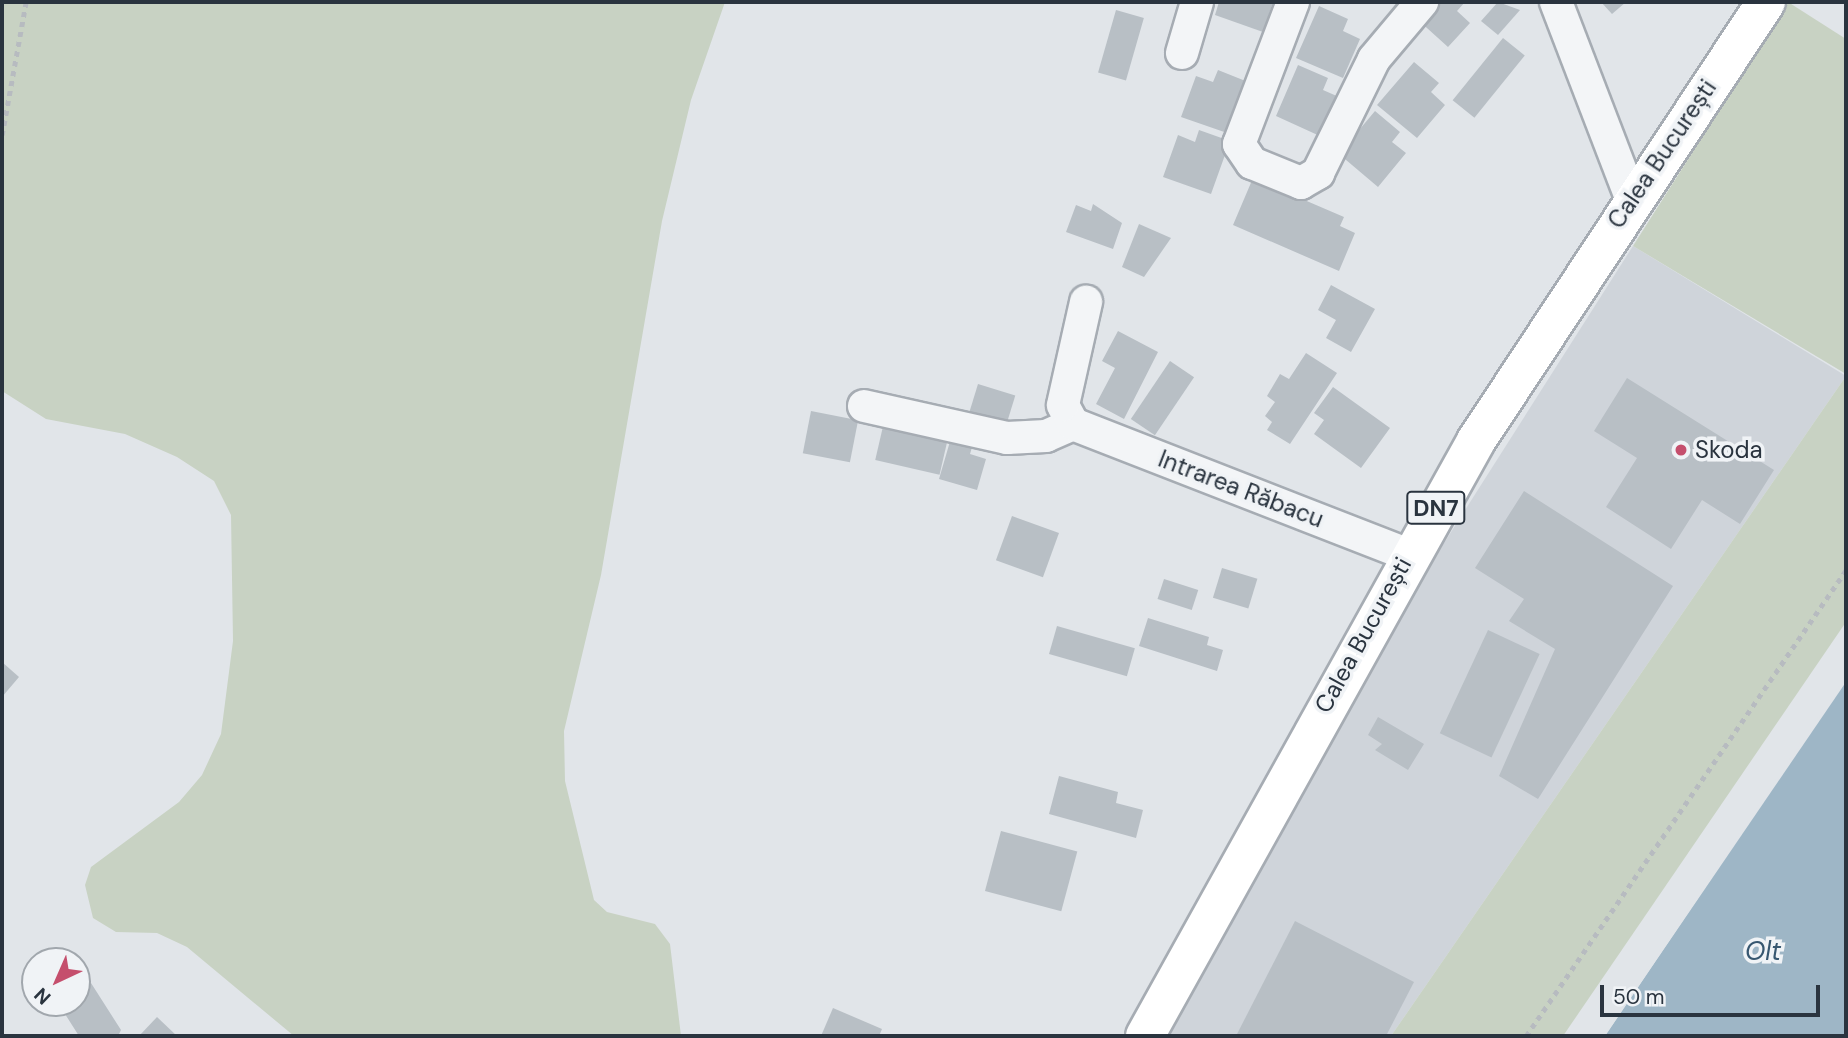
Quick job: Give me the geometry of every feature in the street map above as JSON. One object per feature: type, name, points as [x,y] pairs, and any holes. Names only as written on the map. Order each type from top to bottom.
[{"type":"highway","name":"Calea București","points":[[1145,1036],[1409,555],[1631,197],[1766,2]]},
{"type":"street","points":[[1182,53],[1196,2]]},
{"type":"street","points":[[1293,2],[1240,144],[1252,163],[1301,183],[1318,173],[1374,58],[1422,2]]},
{"type":"street","points":[[1556,2],[1631,197]]},
{"type":"street","points":[[864,407],[1007,438],[1046,436],[1073,424],[1063,405],[1086,302]]},
{"type":"street","name":"Intrarea Răbacu","points":[[1073,424],[1409,555]]},
{"type":"path","points":[[2,135],[26,2]]},
{"type":"path","points":[[1526,1036],[1846,570]]},
{"type":"shaded area","points":[[1633,246],[1846,376],[1391,1036],[1162,1036],[1432,562]]},
{"type":"green space","points":[[2,2],[725,2],[691,100],[662,221],[601,575],[564,731],[565,781],[594,900],[607,912],[655,924],[670,944],[681,1036],[294,1036],[187,947],[157,933],[116,932],[93,918],[85,885],[91,867],[179,802],[202,775],[221,734],[233,641],[231,515],[214,481],[177,457],[125,434],[46,419],[2,391]]},
{"type":"green space","points":[[1788,2],[1846,39],[1846,374],[1633,246]]},
{"type":"green space","points":[[1846,376],[1846,622],[1563,1036],[1391,1036]]},
{"type":"water","name":"Olt","points":[[1846,682],[1846,1036],[1605,1036],[1651,968]]},
{"type":"pier","points":[[1846,679],[1605,1036],[1602,1036],[1843,680]]},
{"type":"building","points":[[1219,2],[1273,2],[1263,32],[1215,15]]},
{"type":"building","points":[[1433,2],[1465,2],[1457,11],[1470,23],[1448,47],[1417,19]]},
{"type":"building","points":[[1498,2],[1520,10],[1498,35],[1481,21]]},
{"type":"building","points":[[1601,2],[1626,2],[1612,14]]},
{"type":"building","points":[[1319,6],[1348,19],[1343,31],[1360,39],[1343,78],[1296,58]]},
{"type":"building","points":[[1116,10],[1144,18],[1126,80],[1098,72]]},
{"type":"building","points":[[1503,38],[1525,56],[1474,118],[1453,100]]},
{"type":"building","points":[[1414,62],[1439,83],[1431,92],[1445,105],[1417,138],[1377,105]]},
{"type":"building","points":[[1298,65],[1328,78],[1323,90],[1339,97],[1322,137],[1276,116]]},
{"type":"building","points":[[1218,70],[1248,82],[1230,134],[1181,117],[1196,76],[1213,82]]},
{"type":"building","points":[[1375,111],[1400,132],[1392,142],[1406,153],[1378,187],[1339,154]]},
{"type":"building","points":[[1199,130],[1230,141],[1211,194],[1163,177],[1178,135],[1195,142]]},
{"type":"building","points":[[1253,178],[1344,217],[1340,226],[1355,233],[1339,271],[1233,225]]},
{"type":"building","points":[[1093,204],[1122,223],[1113,249],[1066,232],[1076,205],[1091,211]]},
{"type":"building","points":[[1139,224],[1171,238],[1144,277],[1122,267]]},
{"type":"building","points":[[1331,285],[1375,309],[1351,352],[1326,338],[1336,320],[1318,310]]},
{"type":"building","points":[[1118,331],[1158,352],[1124,419],[1096,404],[1115,368],[1102,361]]},
{"type":"building","points":[[1306,353],[1337,373],[1290,444],[1267,430],[1272,422],[1265,416],[1275,402],[1267,396],[1280,374],[1289,379]]},
{"type":"building","points":[[1170,361],[1194,377],[1155,435],[1131,419]]},
{"type":"building","points":[[1627,378],[1774,470],[1740,524],[1702,500],[1671,549],[1606,507],[1637,458],[1594,431]]},
{"type":"building","points":[[978,384],[1015,395],[1006,426],[969,415]]},
{"type":"building","points":[[1333,387],[1390,428],[1361,468],[1314,434],[1324,420],[1314,413]]},
{"type":"building","points":[[811,411],[858,420],[850,462],[803,453]]},
{"type":"building","points":[[884,422],[948,437],[940,475],[875,460]]},
{"type":"building","points":[[951,438],[973,444],[970,454],[986,459],[977,490],[939,479]]},
{"type":"building","points":[[1524,491],[1673,586],[1538,799],[1499,776],[1555,649],[1509,621],[1524,599],[1475,568]]},
{"type":"building","points":[[1012,516],[1059,533],[1043,577],[996,560]]},
{"type":"building","points":[[1222,568],[1257,579],[1248,608],[1213,598]]},
{"type":"building","points":[[1164,579],[1198,590],[1192,610],[1158,599]]},
{"type":"building","points":[[1148,618],[1209,637],[1207,645],[1223,650],[1217,671],[1139,646]]},
{"type":"building","points":[[1057,626],[1135,648],[1127,676],[1049,654]]},
{"type":"building","points":[[1488,630],[1540,654],[1491,757],[1440,733]]},
{"type":"building","points":[[2,662],[19,677],[2,697]]},
{"type":"building","points":[[1378,717],[1424,744],[1408,770],[1375,750],[1382,744],[1368,735]]},
{"type":"building","points":[[1059,776],[1118,792],[1116,803],[1143,810],[1136,838],[1049,814]]},
{"type":"building","points":[[1001,831],[1077,851],[1061,911],[985,891]]},
{"type":"building","points":[[1295,921],[1414,982],[1386,1036],[1236,1036]]},
{"type":"building","points":[[91,983],[121,1030],[118,1036],[79,1036],[67,1017],[91,1017]]},
{"type":"building","points":[[833,1008],[882,1029],[879,1036],[821,1036]]},
{"type":"building","points":[[157,1017],[177,1036],[139,1036]]},
{"type":"place","name":"Skoda","points":[[1681,450]]}]
